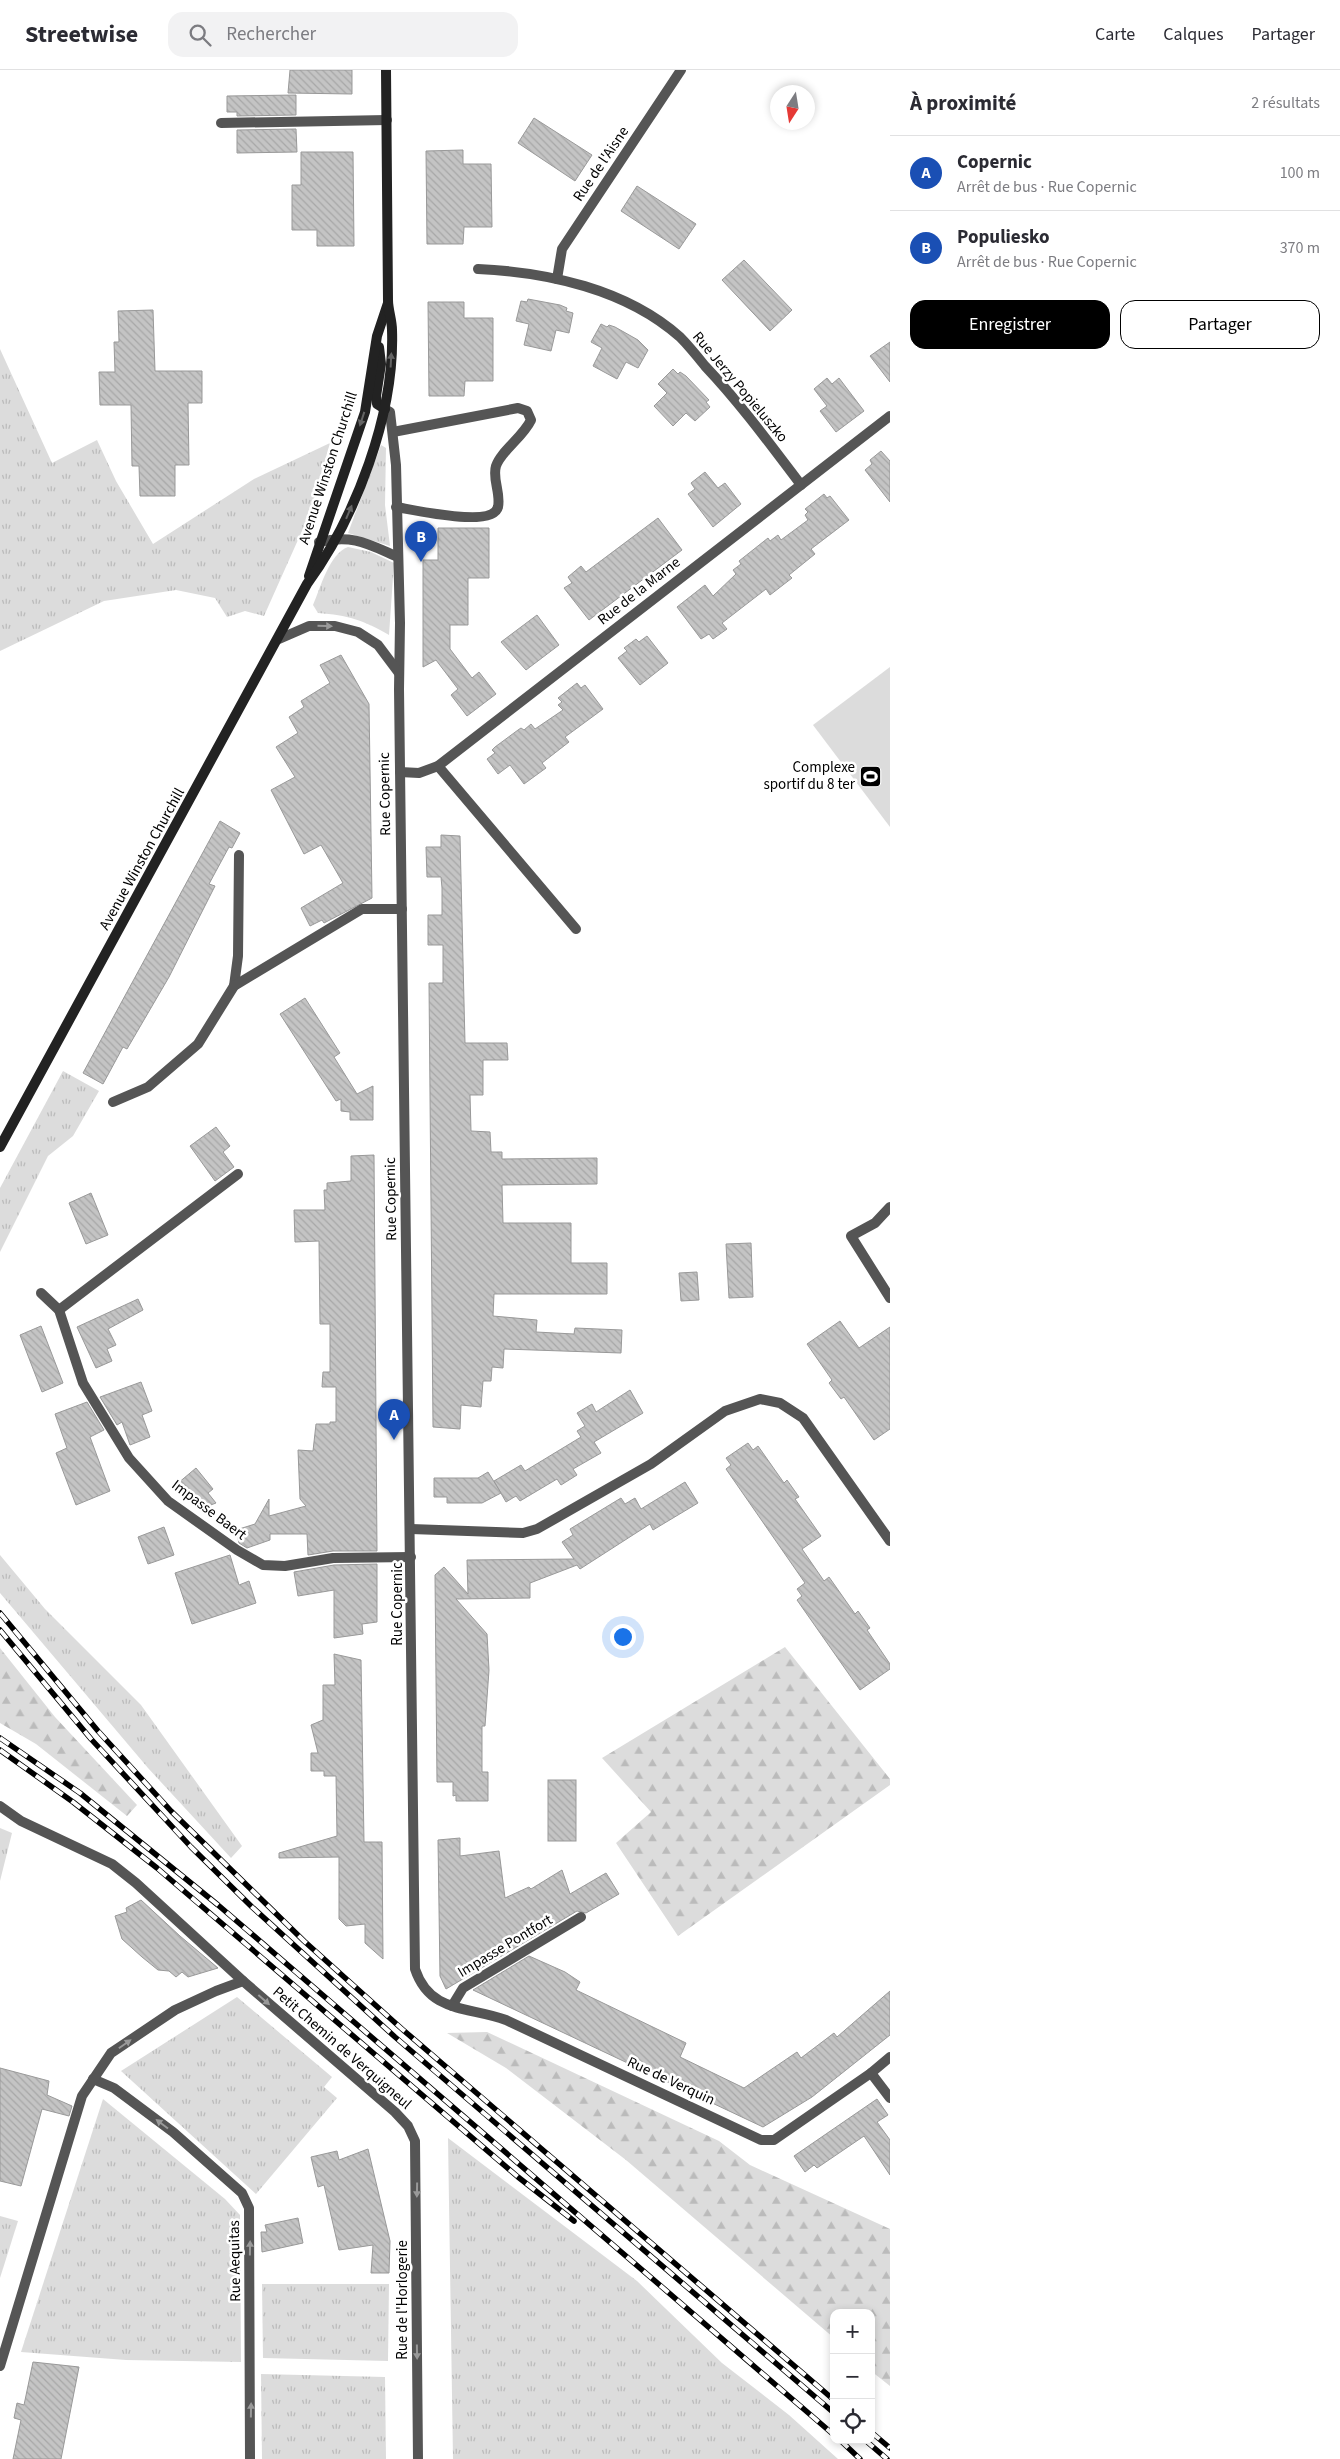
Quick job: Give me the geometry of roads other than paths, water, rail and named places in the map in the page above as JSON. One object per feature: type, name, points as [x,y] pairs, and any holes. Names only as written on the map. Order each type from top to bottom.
[{"type":"main road","name":"Avenue Winston Churchill","points":[[0,1147],[279,639],[307,584],[338,538],[367,467],[385,409],[390,385],[392,329],[388,303],[388,120],[386,70]]},
{"type":"main road","name":"Avenue Winston Churchill","points":[[307,584],[319,542],[365,412],[377,336],[388,303]]},
{"type":"main road","points":[[377,336],[381,364],[376,396],[378,404],[385,409]]},
{"type":"street","name":"Rue de l'Aisne","points":[[557,279],[562,249],[681,70]]},
{"type":"street","points":[[221,123],[388,120]]},
{"type":"street","name":"Rue Jerzy Popieluszko","points":[[478,269],[516,271],[557,279],[605,294],[646,313],[680,337],[730,392],[801,485]]},
{"type":"street","points":[[393,432],[518,408],[527,411],[531,420],[527,429],[497,463],[495,474],[499,501],[498,510],[492,516],[476,518],[396,507]]},
{"type":"street","name":"Rue Copernic","points":[[385,409],[390,412],[396,465],[411,1529],[415,1969],[425,1991]]},
{"type":"street","name":"Rue de la Marne","points":[[400,772],[420,773],[438,766],[890,416]]},
{"type":"street","points":[[319,542],[338,538],[366,543],[398,558]]},
{"type":"street","points":[[279,639],[309,626],[335,626],[358,632],[378,645],[398,673]]},
{"type":"street","points":[[438,766],[576,929]]},
{"type":"street","points":[[113,1102],[148,1086],[171,1069],[198,1044],[234,986],[238,956],[238,855]]},
{"type":"street","points":[[234,986],[362,909],[402,909]]},
{"type":"street","points":[[59,1310],[238,1174]]},
{"type":"street","points":[[890,1207],[875,1222],[851,1236],[890,1298]]},
{"type":"street","name":"Impasse Baert","points":[[41,1293],[59,1310],[84,1383],[129,1458],[168,1501],[229,1545],[263,1565],[285,1566],[333,1558],[411,1557]]},
{"type":"street","points":[[411,1529],[523,1533],[537,1529],[651,1464],[725,1411],[760,1399],[780,1403],[803,1418],[890,1541]]},
{"type":"street","name":"Petit Chemin de Verquigneul","points":[[0,1806],[21,1821],[112,1864],[136,1883],[243,1982],[395,2112],[408,2126],[415,2141]]},
{"type":"street","name":"Impasse Pontfort","points":[[452,2006],[463,1988],[581,1917]]},
{"type":"street","points":[[0,2366],[82,2096],[111,2053],[175,2010],[216,1990],[243,1982]]},
{"type":"street","name":"Rue de Verquin","points":[[425,1991],[440,2002],[488,2013],[506,2020],[761,2140],[774,2140],[871,2073],[890,2057]]},
{"type":"street","points":[[871,2073],[890,2098]]},
{"type":"street","name":"Rue Aequitas","points":[[93,2080],[114,2088],[173,2132],[242,2193],[249,2208],[250,2459]]},
{"type":"street","name":"Rue de l'Horlogerie","points":[[415,2141],[418,2459]]},
{"type":"railway","points":[[0,1613],[98,1731],[171,1811],[304,1941],[402,2029],[833,2399]]},
{"type":"railway","points":[[0,1630],[91,1739],[191,1847],[252,1907],[395,2037],[830,2410]]},
{"type":"railway","points":[[0,1738],[80,1793],[218,1905],[830,2432]]},
{"type":"railway","points":[[0,1750],[73,1802],[157,1868],[518,2177],[574,2221]]},
{"type":"railway","points":[[875,2435],[890,2448]]},
{"type":"railway","points":[[844,2444],[860,2459]]},
{"type":"railway","points":[[870,2444],[887,2459]]},
{"type":"place","name":"Populiesko","points":[[421,562]]},
{"type":"place","name":"Complexe sportif du 8 ter","points":[[871,776]]},
{"type":"place","name":"Copernic","points":[[394,1440]]}]
